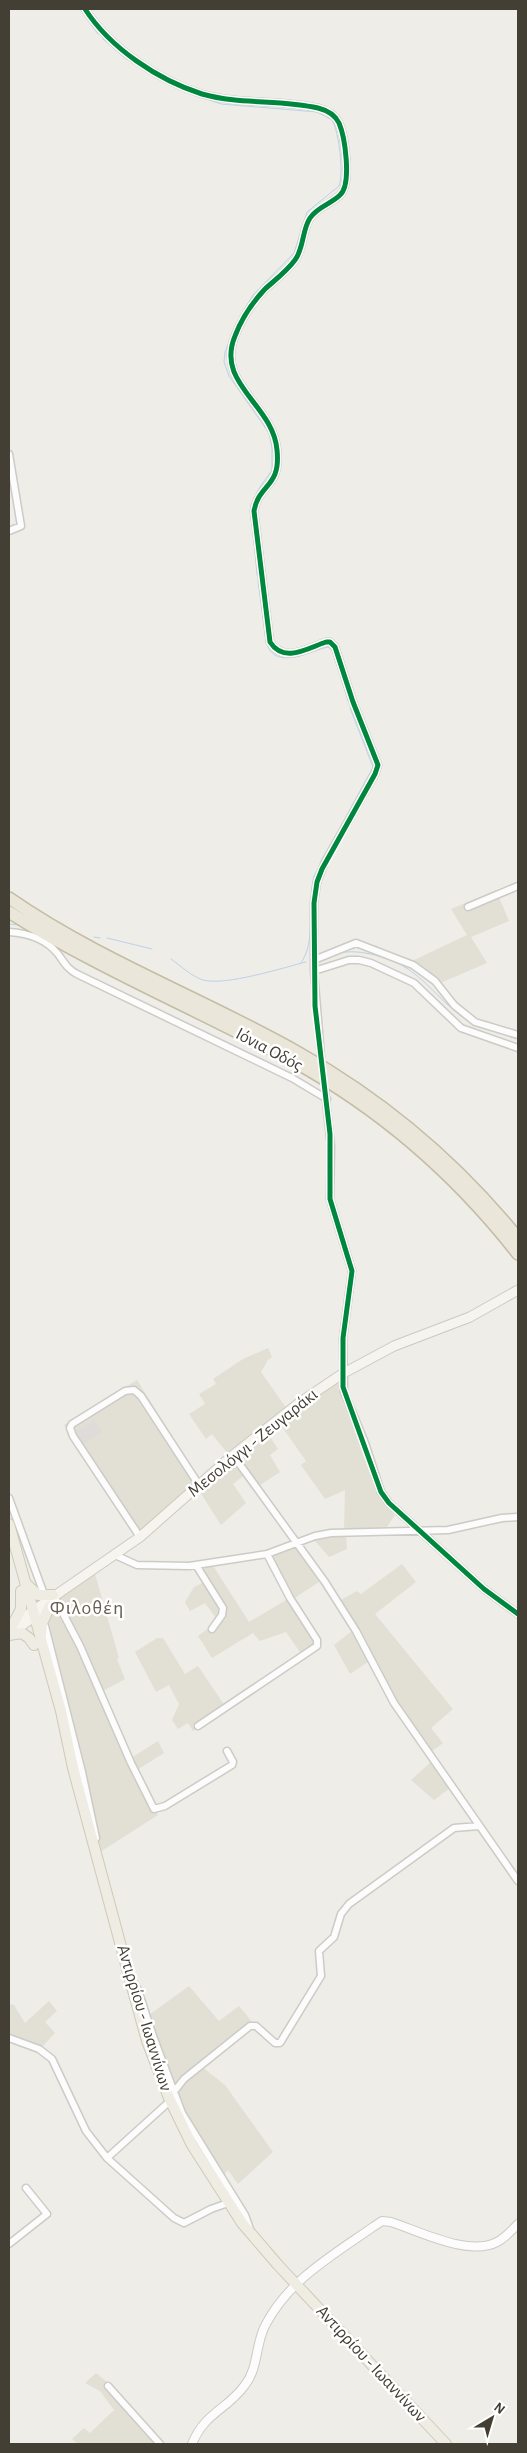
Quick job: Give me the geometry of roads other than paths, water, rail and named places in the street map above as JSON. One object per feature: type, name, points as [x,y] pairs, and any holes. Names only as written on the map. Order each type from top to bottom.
[{"type":"highway","name":"Ιόνια Οδός","points":[[9,898],[113,960],[276,1041],[344,1081],[431,1145],[487,1201],[518,1238]]},
{"type":"highway","name":"Ιόνια Οδός","points":[[9,912],[78,953],[277,1053],[347,1094],[413,1144],[454,1182],[518,1254]]},
{"type":"main road","name":"Μεσολόγγι - Ζευγαράκι","points":[[10,1631],[71,1584],[140,1537],[233,1455],[299,1403],[342,1374],[394,1346],[481,1312],[518,1290]]},
{"type":"main road","name":"Αντιρρίου - Ιωαννίνων","points":[[9,1524],[38,1647],[150,2050],[192,2145],[228,2204],[252,2235],[446,2444]]},
{"type":"main road","name":"Αντιρρίου - Ιωαννίνων","points":[[9,1547],[23,1586]]},
{"type":"main road","points":[[23,1586],[34,1593],[51,1599],[41,1628],[38,1647],[22,1633],[10,1631],[21,1609],[23,1586]]},
{"type":"street","points":[[85,9],[101,29],[129,55],[150,69],[182,85],[197,92],[221,98],[319,108],[335,117],[342,132],[348,179],[346,189],[310,218],[297,258],[255,302],[235,336],[229,356],[230,366],[235,376],[270,426],[276,440],[277,471],[273,482],[258,498],[254,511],[270,642],[278,650],[289,654],[296,654],[326,642],[330,642],[335,647],[353,702],[378,765],[375,774],[319,875],[314,897],[314,970],[321,1057]]},
{"type":"street","points":[[9,454],[21,526],[9,531]]},
{"type":"street","points":[[468,907],[518,886]]},
{"type":"street","points":[[9,932],[25,933],[35,937],[52,948],[64,964],[77,974],[292,1078],[327,1099]]},
{"type":"street","points":[[314,960],[356,943],[399,959],[425,973],[454,1005],[476,1022],[518,1035]]},
{"type":"street","points":[[314,970],[349,960],[371,963],[414,983],[461,1028],[518,1048]]},
{"type":"street","points":[[325,1091],[331,1147],[330,1199],[352,1271],[344,1322],[342,1374],[345,1397],[363,1438],[381,1492],[392,1506],[498,1600],[518,1614]]},
{"type":"street","points":[[140,1537],[72,1434],[70,1428],[72,1424],[125,1391],[130,1389],[136,1391],[199,1485]]},
{"type":"street","points":[[233,1455],[325,1582],[356,1631],[394,1703],[518,1881]]},
{"type":"street","points":[[9,1498],[51,1599],[80,1646],[131,1764],[154,1809],[165,1806],[232,1765],[233,1762],[227,1751]]},
{"type":"street","points":[[115,1555],[137,1565],[172,1567],[196,1565],[267,1554],[331,1533],[448,1530],[502,1518],[518,1517]]},
{"type":"street","points":[[198,1726],[317,1646],[317,1640],[290,1598],[267,1554]]},
{"type":"street","points":[[196,1565],[223,1608],[222,1615],[212,1629]]},
{"type":"street","points":[[45,1615],[47,1640],[94,1826],[96,1855]]},
{"type":"street","points":[[107,2158],[171,2097],[184,2079],[250,2026],[256,2026],[275,2043],[280,2043],[321,1976],[319,1951],[334,1937],[341,1914],[346,1908],[452,1830],[460,1826],[479,1826]]},
{"type":"street","points":[[9,2038],[39,2048],[52,2059],[86,2131],[107,2158],[174,2218],[184,2223],[207,2210],[228,2204]]},
{"type":"street","points":[[171,2097],[245,2215],[252,2235]]},
{"type":"street","points":[[9,2244],[47,2214],[26,2188]]},
{"type":"street","points":[[192,2444],[205,2420],[242,2389],[248,2381],[254,2369],[266,2323],[296,2284],[310,2271],[382,2221],[455,2244],[471,2246],[498,2242],[518,2224]]},
{"type":"street","points":[[108,2386],[160,2444]]},
{"type":"waterway","points":[[80,9],[98,34]]},
{"type":"waterway","points":[[103,39],[125,58],[147,71]]},
{"type":"waterway","points":[[195,95],[221,104],[317,112],[332,120],[337,134],[340,153],[341,172],[339,186],[307,212],[294,253],[253,295],[237,322],[225,352],[224,362],[229,376],[269,433],[272,448],[272,470],[258,490],[251,505],[257,575]]},
{"type":"waterway","points":[[258,580],[266,642],[270,651],[277,656],[285,658],[328,647],[334,652]]},
{"type":"waterway","points":[[339,670],[348,701]]},
{"type":"waterway","points":[[300,964],[305,956],[310,934],[314,876],[373,767],[350,708]]},
{"type":"waterway","points":[[9,924],[19,925]]},
{"type":"waterway","points":[[94,937],[100,938]]},
{"type":"waterway","points":[[107,938],[152,949]]},
{"type":"waterway","points":[[336,954],[360,952],[391,960],[405,967],[473,1024]]},
{"type":"waterway","points":[[171,959],[194,976],[203,980],[213,981],[254,976],[306,962]]},
{"type":"waterway","points":[[476,1026],[489,1029]]},
{"type":"waterway","points":[[509,1036],[518,1039]]},
{"type":"district","name":"Φιλοθέη","points":[[87,1608]]}]
